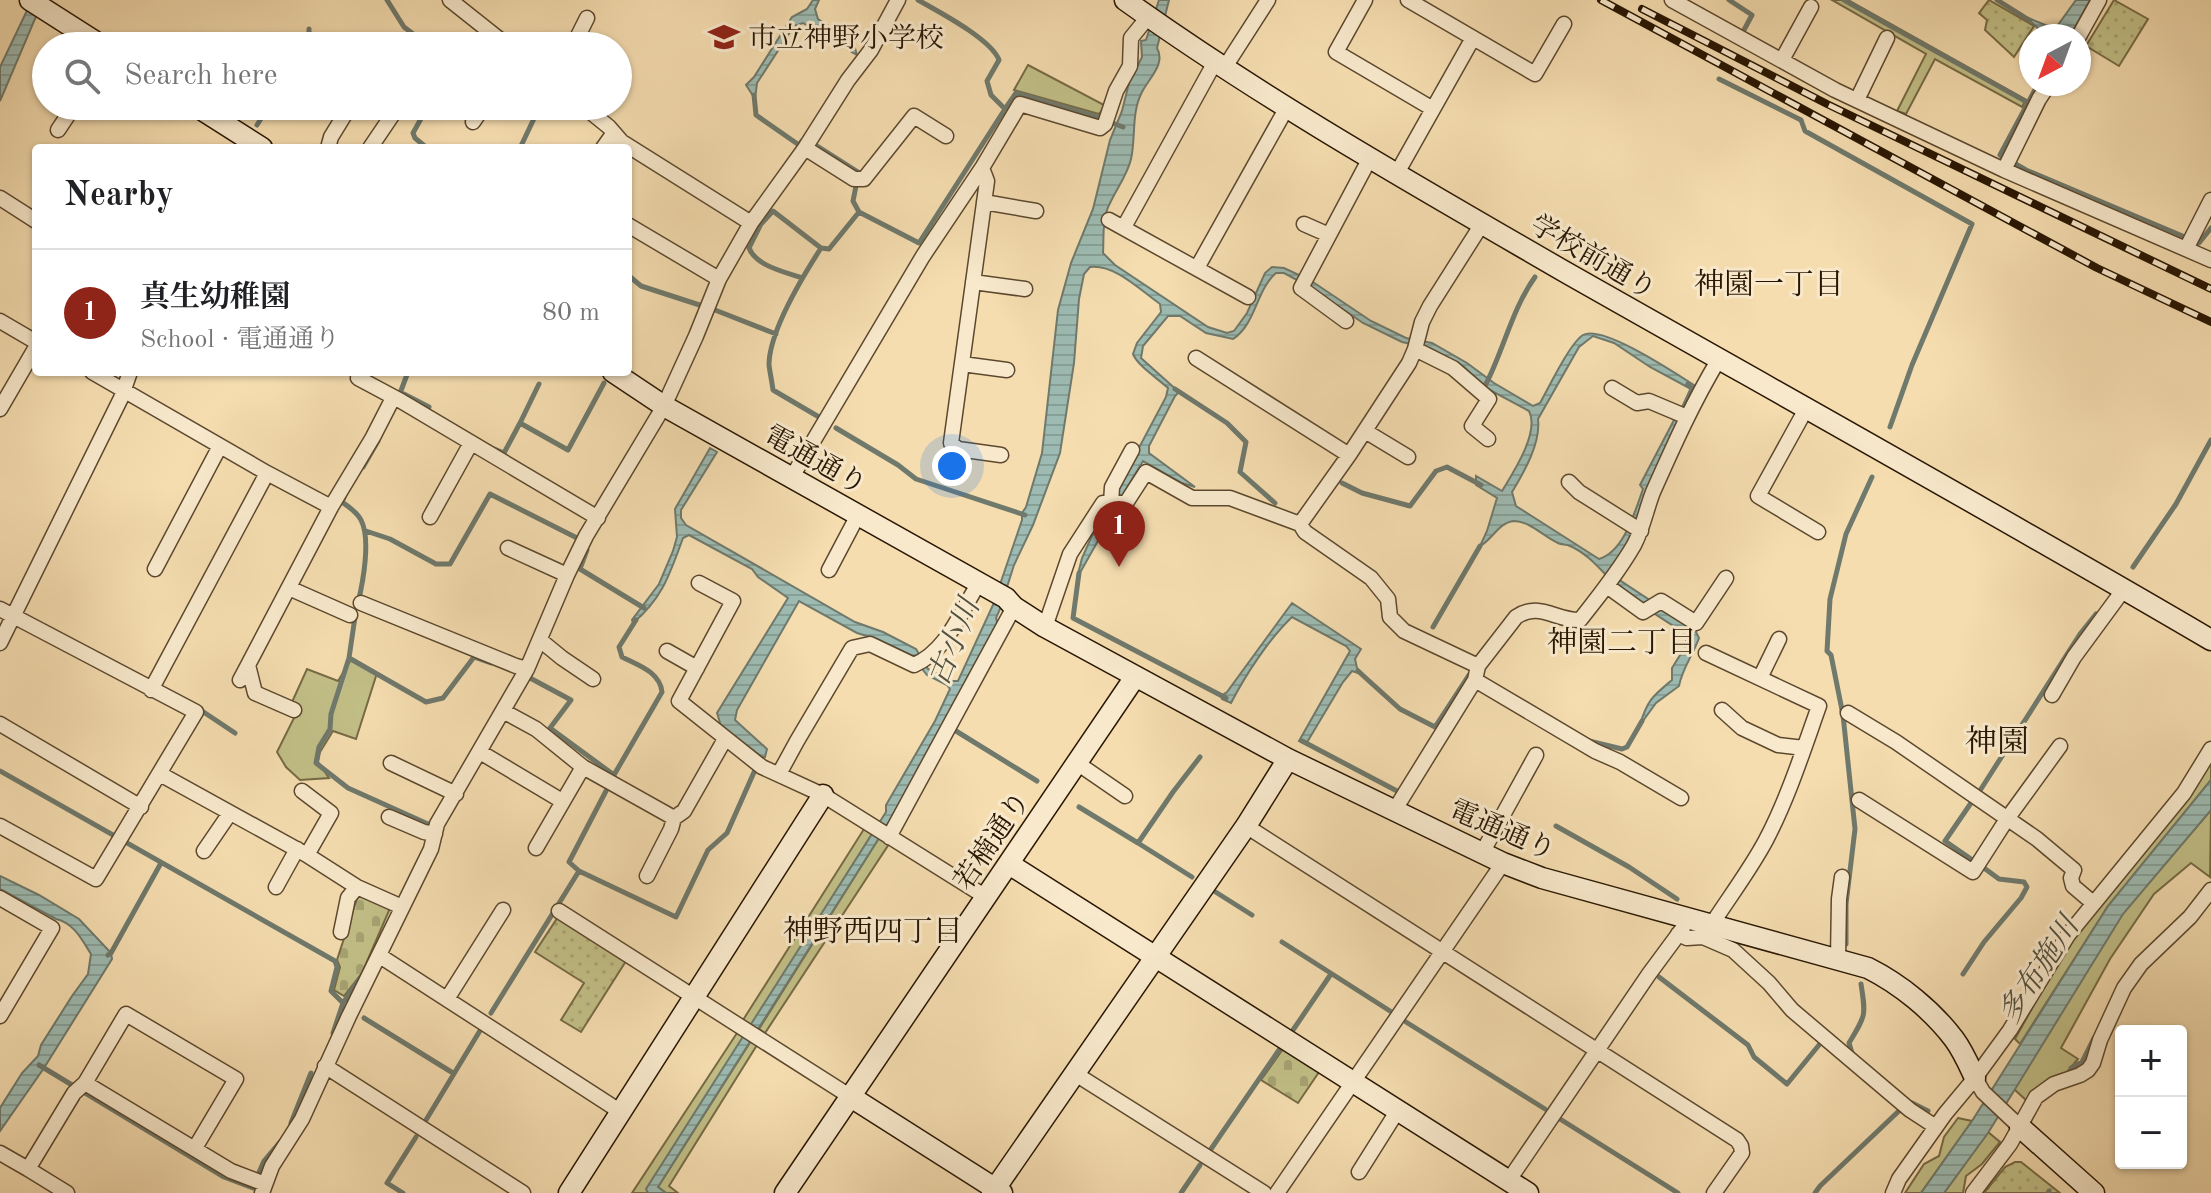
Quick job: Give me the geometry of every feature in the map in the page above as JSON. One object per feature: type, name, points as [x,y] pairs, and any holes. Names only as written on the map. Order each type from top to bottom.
[{"type":"street","points":[[450,0],[490,32]]},
{"type":"street","points":[[80,1088],[195,1148],[264,1189],[272,1166],[302,1119],[431,849],[430,833],[456,794],[527,669],[567,575],[664,406],[719,279],[751,223],[871,50],[898,0]]},
{"type":"street","name":"学校前通り","points":[[1125,0],[1286,109],[2211,640]]},
{"type":"street","points":[[1124,227],[1220,65],[1268,0]]},
{"type":"street","points":[[1365,0],[1336,52],[1433,109]]},
{"type":"street","points":[[1408,0],[1535,74],[1564,24]]},
{"type":"street","points":[[1672,0],[1857,100],[2189,243],[2211,260]]},
{"type":"street","points":[[2086,24],[2099,0]]},
{"type":"street","points":[[37,5],[80,32]]},
{"type":"street","points":[[1782,60],[1811,7]]},
{"type":"street","points":[[792,477],[923,256],[1020,104],[1100,128],[1130,66],[1131,38],[1148,17]]},
{"type":"street","points":[[580,32],[587,18]]},
{"type":"street","points":[[1397,173],[1473,38]]},
{"type":"street","points":[[1857,100],[1887,38]]},
{"type":"street","points":[[2008,163],[2043,96]]},
{"type":"street","points":[[1197,268],[1286,109]]},
{"type":"street","points":[[805,148],[854,179],[864,179],[914,116],[946,136]]},
{"type":"street","points":[[58,130],[65,120]]},
{"type":"street","points":[[217,120],[253,144]]},
{"type":"street","points":[[329,144],[341,120]]},
{"type":"street","points":[[373,144],[389,120]]},
{"type":"street","points":[[600,120],[625,144]]},
{"type":"street","points":[[606,144],[613,134]]},
{"type":"street","points":[[632,148],[751,223]]},
{"type":"street","points":[[1346,321],[1304,281],[1370,158]]},
{"type":"street","points":[[982,168],[987,181],[951,443],[958,449],[1001,455]]},
{"type":"street","points":[[0,198],[32,218]]},
{"type":"street","points":[[2189,243],[2211,200]]},
{"type":"street","points":[[984,202],[1036,211]]},
{"type":"street","points":[[1109,220],[1248,297]]},
{"type":"street","points":[[1304,224],[1329,235]]},
{"type":"street","points":[[1300,524],[1409,363],[1430,306],[1482,224]]},
{"type":"street","points":[[632,227],[719,279]]},
{"type":"street","points":[[973,282],[1025,289]]},
{"type":"street","points":[[0,321],[32,341]]},
{"type":"street","points":[[1416,343],[1453,368],[1489,399],[1472,426],[1488,439]]},
{"type":"street","points":[[0,409],[32,351]]},
{"type":"street","points":[[1196,358],[1349,455]]},
{"type":"street","points":[[1394,811],[1476,673],[1516,617],[1535,610],[1580,620],[1611,579],[1633,548],[1634,527],[1652,496],[1682,415],[1719,359]]},
{"type":"street","points":[[962,364],[1007,370]]},
{"type":"street","points":[[100,376],[331,507]]},
{"type":"street","points":[[0,643],[7,613],[129,376]]},
{"type":"street","name":"電通通り","points":[[619,376],[664,406],[998,595],[1045,627],[1135,677],[1288,759],[1503,863],[1684,926],[1712,924],[1868,968],[1891,979],[1955,1040],[1975,1078]]},
{"type":"street","points":[[358,378],[598,518]]},
{"type":"street","points":[[1612,388],[1637,403],[1649,401],[1682,415]]},
{"type":"street","points":[[240,680],[331,507],[397,399]]},
{"type":"street","points":[[1806,409],[1758,496],[1818,532]]},
{"type":"street","points":[[1365,431],[1408,457]]},
{"type":"street","points":[[430,517],[471,443]]},
{"type":"street","points":[[155,569],[220,446]]},
{"type":"street","points":[[1118,504],[1112,487],[1132,450]]},
{"type":"street","points":[[1118,504],[1146,472],[1192,498],[1230,498],[1300,524],[1305,532],[1371,578],[1388,599],[1390,617],[1404,631],[1476,673],[1590,747],[1681,798]]},
{"type":"street","points":[[151,690],[267,473]]},
{"type":"street","points":[[1569,482],[1579,492],[1634,527]]},
{"type":"street","points":[[1045,627],[1070,554],[1103,503],[1118,504]]},
{"type":"street","points":[[829,570],[858,515]]},
{"type":"street","points":[[508,548],[567,575]]},
{"type":"street","points":[[1611,579],[1643,612],[1661,601],[1696,623],[1726,578]]},
{"type":"street","points":[[699,583],[733,601],[679,701],[762,767],[823,795],[986,897]]},
{"type":"street","points":[[289,588],[350,615]]},
{"type":"street","points":[[2052,695],[2074,657],[2124,589]]},
{"type":"street","points":[[779,774],[852,648],[870,644],[920,663],[934,654],[957,622],[998,595]]},
{"type":"street","points":[[889,837],[998,595]]},
{"type":"street","points":[[361,603],[527,669]]},
{"type":"street","points":[[0,826],[96,879],[196,712],[7,613]]},
{"type":"street","points":[[1760,678],[1779,639]]},
{"type":"street","points":[[540,640],[593,679]]},
{"type":"street","points":[[667,651],[697,668]]},
{"type":"street","points":[[1706,653],[1819,706],[1768,837],[1744,880],[1712,924]]},
{"type":"street","points":[[248,665],[255,693],[294,710]]},
{"type":"street","name":"若楠通り","points":[[785,1193],[1135,677]]},
{"type":"street","points":[[1722,710],[1742,728],[1778,745],[1804,748]]},
{"type":"street","points":[[503,711],[536,729],[583,767],[674,818]]},
{"type":"street","points":[[1848,713],[1896,742],[2068,864],[2074,870],[2071,878],[2073,886],[2093,903]]},
{"type":"street","points":[[0,724],[141,807]]},
{"type":"street","points":[[647,876],[674,818],[684,811],[725,739]]},
{"type":"street","points":[[1859,800],[1973,872],[2060,746]]},
{"type":"street","points":[[1893,1193],[1899,1179],[1936,1127],[2010,1030],[2068,935],[2184,793],[2211,749]]},
{"type":"street","points":[[480,752],[562,801]]},
{"type":"street","points":[[1482,853],[1536,755]]},
{"type":"street","points":[[559,911],[996,1192],[1074,1073],[1246,826],[1288,759]]},
{"type":"street","points":[[391,763],[456,794]]},
{"type":"street","points":[[1077,763],[1125,796]]},
{"type":"street","points":[[536,848],[583,767]]},
{"type":"street","points":[[160,774],[302,852],[357,887],[402,907]]},
{"type":"street","points":[[276,887],[331,813],[302,791]]},
{"type":"street","points":[[569,1193],[823,795]]},
{"type":"street","points":[[204,851],[230,813]]},
{"type":"street","points":[[389,817],[430,833]]},
{"type":"street","points":[[1246,826],[1737,1140],[1742,1153],[1714,1193]]},
{"type":"street","points":[[1277,1193],[1503,863]]},
{"type":"street","points":[[1009,864],[1528,1193]]},
{"type":"street","points":[[1838,959],[1842,877]]},
{"type":"street","points":[[341,932],[348,898],[357,887]]},
{"type":"street","points":[[1973,1193],[2010,1144],[2036,1097],[2054,1084],[2088,1070],[2124,988],[2141,964],[2190,917],[2211,890]]},
{"type":"street","points":[[0,898],[52,928],[0,1016]]},
{"type":"street","points":[[447,999],[503,910]]},
{"type":"street","points":[[1509,1180],[1684,926]]},
{"type":"street","points":[[1684,926],[1687,938],[1703,937],[1733,950],[1769,983],[1792,1010],[1910,1110],[1936,1127]]},
{"type":"street","points":[[380,956],[621,1112]]},
{"type":"street","points":[[28,1169],[126,1014],[236,1079],[195,1148]]},
{"type":"street","points":[[325,1066],[523,1193]]},
{"type":"street","points":[[1074,1073],[1264,1193]]},
{"type":"street","points":[[1975,1078],[1983,1092],[2094,1193]]},
{"type":"street","points":[[1359,1172],[1398,1110]]},
{"type":"street","points":[[0,1153],[67,1193]]},
{"type":"green space","points":[[1832,0],[1848,0],[2026,100],[2022,107],[1935,59],[1906,114],[1897,111],[1926,54]]},
{"type":"green space","points":[[1989,0],[2031,24],[2019,24],[2019,49],[2014,57],[1985,30],[1987,20],[1979,13]]},
{"type":"green space","points":[[2114,0],[2148,19],[2119,66],[2091,49],[2091,38]]},
{"type":"green space","points":[[1028,65],[1106,106],[1099,114],[1014,90]]},
{"type":"green space","points":[[352,658],[377,673],[356,739],[333,731],[320,752],[318,762],[329,778],[300,780],[286,767],[277,752],[300,706],[292,702],[307,669],[338,681]]},
{"type":"green space","points":[[2211,759],[2211,780],[2108,906],[2020,1044],[2015,1039],[2072,936]]},
{"type":"green space","points":[[2211,810],[2210,877],[2191,863],[2154,894],[2110,959],[2061,1048],[2078,1059],[2062,1078],[2028,1102],[2014,1089],[2123,913]]},
{"type":"green space","points":[[864,829],[872,834],[752,1025],[743,1020]]},
{"type":"green space","points":[[879,838],[889,844],[765,1033],[759,1029]]},
{"type":"green space","points":[[359,892],[391,906],[362,973],[344,996],[334,990],[340,967],[337,960]]},
{"type":"green space","points":[[558,917],[626,961],[581,1032],[561,1020],[584,983],[535,952]]},
{"type":"green space","points":[[737,1033],[744,1037],[647,1188],[648,1193],[632,1193]]},
{"type":"green space","points":[[751,1041],[757,1045],[669,1186],[678,1193],[666,1193],[658,1187]]},
{"type":"green space","points":[[1283,1049],[1319,1072],[1298,1103],[1261,1080]]},
{"type":"green space","points":[[1958,1118],[1972,1121],[1921,1193],[1905,1193],[1924,1164],[1939,1156],[1944,1137]]},
{"type":"green space","points":[[1988,1132],[2000,1142],[1982,1164],[1966,1176],[1963,1193],[1944,1193]]},
{"type":"green space","points":[[2021,1162],[2060,1193],[1984,1193],[2005,1167]]},
{"type":"water","points":[[32,0],[43,0],[0,101],[0,67]]},
{"type":"water","points":[[813,0],[819,0],[815,9],[818,19],[853,41],[857,55],[803,23],[794,26],[757,83],[755,99],[746,85],[792,17],[807,9]]},
{"type":"water","points":[[1159,0],[1169,0],[1157,48],[1159,60],[1139,100],[1131,159],[1105,215],[1103,253],[1115,265],[1208,327],[1227,333],[1234,331],[1247,313],[1265,273],[1272,267],[1284,268],[1310,280],[1371,321],[1406,338],[1432,343],[1533,406],[1540,403],[1578,340],[1592,333],[1638,351],[1694,385],[1694,388],[1689,388],[1614,343],[1593,336],[1579,347],[1538,419],[1534,447],[1512,492],[1516,506],[1599,559],[1608,555],[1622,540],[1643,489],[1640,485],[1674,420],[1679,420],[1618,579],[1695,630],[1699,638],[1679,686],[1656,703],[1640,725],[1652,699],[1672,680],[1672,668],[1687,644],[1684,633],[1625,593],[1583,554],[1526,524],[1509,522],[1480,546],[1497,498],[1476,485],[1476,476],[1502,491],[1528,441],[1531,430],[1529,411],[1486,388],[1464,367],[1430,348],[1402,342],[1363,323],[1284,273],[1276,273],[1269,280],[1247,325],[1233,339],[1206,333],[1180,316],[1168,316],[1143,346],[1141,358],[1179,392],[1149,446],[1149,453],[1195,487],[1143,461],[1122,496],[1116,519],[1099,539],[1077,578],[1095,529],[1112,509],[1117,489],[1168,388],[1133,354],[1137,343],[1161,312],[1160,304],[1118,274],[1090,267],[1084,274],[1079,299],[1074,363],[1060,453],[1014,565],[996,618],[998,625],[893,816],[658,1187],[666,1193],[648,1193],[646,1189],[886,812],[886,805],[950,689],[927,675],[911,655],[857,633],[799,601],[737,710],[735,720],[767,749],[765,757],[762,757],[721,726],[717,713],[788,598],[758,577],[752,569],[689,535],[683,538],[659,594],[633,623],[632,620],[659,584],[673,551],[677,537],[675,509],[710,448],[717,452],[681,510],[681,518],[686,525],[855,622],[916,649],[928,669],[950,681],[958,681],[993,605],[1042,453],[1058,310],[1071,263],[1093,209],[1110,140],[1129,83],[1142,57],[1141,41],[1146,40]]},
{"type":"water","points":[[2076,0],[2090,0],[2077,24],[2059,24]]},
{"type":"water","points":[[1292,603],[1361,649],[1355,659],[1357,668],[1364,675],[1352,671],[1306,744],[1299,741],[1350,651],[1346,646],[1292,617],[1258,657],[1231,703],[1221,696]]},
{"type":"water","points":[[2211,780],[2211,810],[2123,914],[1988,1133],[1944,1193],[1921,1193],[1972,1121],[2108,906]]},
{"type":"water","points":[[0,876],[79,919],[111,953],[112,959],[44,1068],[0,1131],[0,1108],[22,1073],[38,1056],[41,1045],[88,974],[91,954],[68,924],[0,889]]},
{"type":"waterway","points":[[387,0],[411,32]]},
{"type":"waterway","points":[[918,0],[963,27],[994,52],[999,60],[987,81],[991,95],[1005,109],[1016,93],[1123,127]]},
{"type":"waterway","points":[[1729,0],[1752,15],[1744,30]]},
{"type":"waterway","points":[[1844,0],[2027,102]]},
{"type":"waterway","points":[[1997,0],[2029,20]]},
{"type":"waterway","points":[[1719,79],[1801,120],[1805,131],[1972,224],[1912,365],[1890,427]]},
{"type":"waterway","points":[[754,95],[756,115],[799,145],[802,141]]},
{"type":"waterway","points":[[2032,96],[2000,155],[2026,170],[2199,243],[2211,228]]},
{"type":"waterway","points":[[819,417],[773,390],[769,365],[770,351],[781,320],[805,273],[821,248],[829,249],[859,212],[919,243],[1005,109]]},
{"type":"waterway","points":[[257,125],[260,120]]},
{"type":"waterway","points":[[420,120],[413,133],[422,144]]},
{"type":"waterway","points":[[522,144],[533,120]]},
{"type":"waterway","points":[[814,144],[858,172]]},
{"type":"waterway","points":[[856,186],[853,201],[859,212]]},
{"type":"waterway","points":[[802,278],[772,268],[753,254],[749,248],[761,224],[773,211],[821,248]]},
{"type":"waterway","points":[[1486,384],[1520,302],[1535,277]]},
{"type":"waterway","points":[[632,278],[641,286],[776,334]]},
{"type":"waterway","points":[[399,396],[406,376]]},
{"type":"waterway","points":[[494,449],[504,453],[520,423],[568,450],[604,383]]},
{"type":"waterway","points":[[520,423],[539,384]]},
{"type":"waterway","points":[[1681,413],[1692,389],[1688,384]]},
{"type":"waterway","points":[[1175,389],[1227,423],[1246,442],[1240,472],[1275,503]]},
{"type":"waterway","points":[[400,392],[429,407]]},
{"type":"waterway","points":[[836,428],[916,479],[1025,515]]},
{"type":"waterway","points":[[2133,567],[2176,504],[2211,440]]},
{"type":"waterway","points":[[363,467],[378,441]]},
{"type":"waterway","points":[[1342,483],[1362,493],[1410,506],[1436,471],[1447,467],[1481,485]]},
{"type":"waterway","points":[[1846,944],[1846,904],[1855,829],[1843,715],[1831,655],[1827,651],[1830,599],[1846,534],[1872,477]]},
{"type":"waterway","points":[[366,531],[390,539],[436,564],[450,564],[490,494],[577,538]]},
{"type":"waterway","points":[[345,495],[342,502],[359,517],[364,528],[366,549],[358,603]]},
{"type":"waterway","points":[[1433,627],[1480,546]]},
{"type":"waterway","points":[[587,550],[580,569],[644,608]]},
{"type":"waterway","points":[[1079,573],[1073,618],[1226,698]]},
{"type":"waterway","points":[[1981,789],[2096,614]]},
{"type":"waterway","points":[[355,617],[349,658],[331,714],[330,729],[319,747],[316,763],[348,788],[428,824],[427,829]]},
{"type":"waterway","points":[[530,678],[571,700],[550,728],[614,775],[662,692],[653,674],[622,657],[619,647],[636,620]]},
{"type":"waterway","points":[[349,658],[426,702],[443,698],[474,657],[491,663]]},
{"type":"waterway","points":[[1358,671],[1400,709],[1435,727],[1469,675],[1473,676]]},
{"type":"waterway","points":[[199,709],[235,733]]},
{"type":"waterway","points":[[1589,741],[1622,749],[1627,747],[1642,721]]},
{"type":"waterway","points":[[956,731],[1037,781]]},
{"type":"waterway","points":[[1302,741],[1397,791]]},
{"type":"waterway","points":[[1192,877],[1138,843],[1200,757]]},
{"type":"waterway","points":[[491,1013],[579,871],[676,917],[708,850],[727,833],[755,770]]},
{"type":"waterway","points":[[0,771],[335,961],[337,967],[331,991],[343,1003]]},
{"type":"waterway","points":[[579,871],[569,862],[606,791]]},
{"type":"waterway","points":[[1971,803],[1945,841],[1971,859]]},
{"type":"waterway","points":[[1079,807],[1138,843]]},
{"type":"waterway","points":[[1556,826],[1629,867],[1677,899]]},
{"type":"waterway","points":[[108,955],[161,863]]},
{"type":"waterway","points":[[1963,974],[2027,887],[2024,882],[1999,879],[1984,868]]},
{"type":"waterway","points":[[1214,891],[1252,915]]},
{"type":"waterway","points":[[1282,942],[1390,1011]]},
{"type":"waterway","points":[[1293,1030],[1331,974]]},
{"type":"waterway","points":[[333,1033],[343,1003],[361,977]]},
{"type":"waterway","points":[[1659,977],[1748,1045],[1754,1057],[1787,1084],[1819,1045]]},
{"type":"waterway","points":[[1852,1053],[1849,1043],[1863,1015],[1861,984]]},
{"type":"waterway","points":[[364,1018],[453,1073]]},
{"type":"waterway","points":[[1406,1022],[1545,1109]]},
{"type":"waterway","points":[[426,1120],[481,1029]]},
{"type":"waterway","points":[[2071,1068],[2082,1062],[2094,1038]]},
{"type":"waterway","points":[[1211,1149],[1279,1050]]},
{"type":"waterway","points":[[39,1065],[224,1177],[253,1188]]},
{"type":"waterway","points":[[291,1123],[311,1073]]},
{"type":"waterway","points":[[1912,1103],[1928,1111]]},
{"type":"waterway","points":[[1815,1193],[1902,1108]]},
{"type":"waterway","points":[[1560,1119],[1678,1193]]},
{"type":"waterway","points":[[403,1193],[387,1183],[416,1137]]},
{"type":"waterway","points":[[257,1177],[264,1161],[280,1142]]},
{"type":"waterway","points":[[1181,1193],[1200,1165]]},
{"type":"railway","points":[[1601,0],[2097,268],[2211,322]]},
{"type":"railway","points":[[1642,9],[1827,104],[2211,289]]},
{"type":"place","name":"市立神野小学校","points":[[724,37]]},
{"type":"place","name":"真生幼稚園","points":[[1119,567]]},
{"type":"district","name":"神園一丁目","points":[[1769,284]]},
{"type":"district","name":"神園二丁目","points":[[1622,642]]},
{"type":"district","name":"神園","points":[[1997,741]]},
{"type":"district","name":"神野西四丁目","points":[[873,931]]},
{"type":"water label","name":"古小川","points":[[953,642]]},
{"type":"water label","name":"多布施川","points":[[2038,970]]}]
